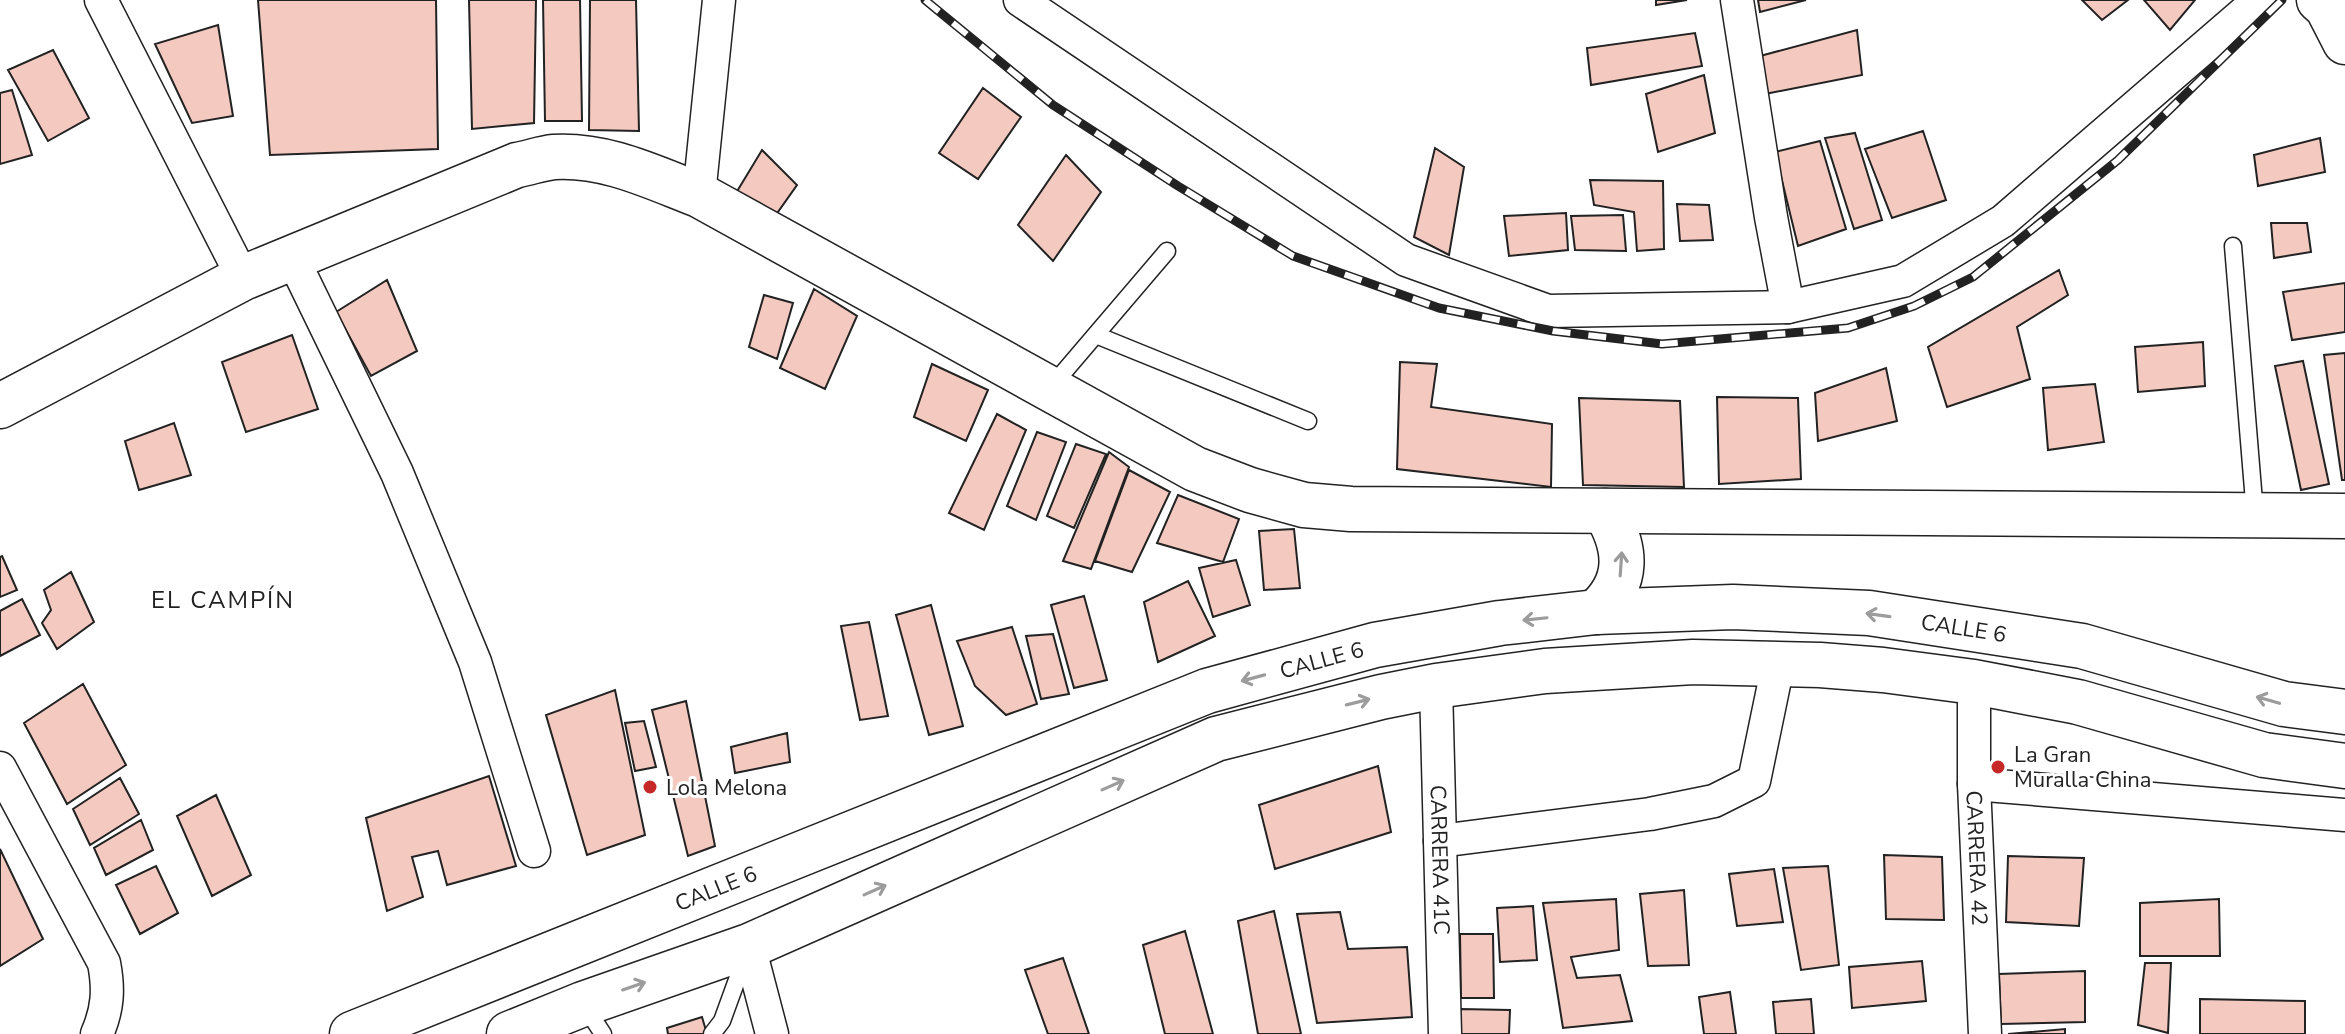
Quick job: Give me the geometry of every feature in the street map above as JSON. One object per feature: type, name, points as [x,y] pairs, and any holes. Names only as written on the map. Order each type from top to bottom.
[{"type":"main road","points":[[2319,0],[2327,7],[2345,42]]},
{"type":"main road","points":[[0,406],[243,278],[292,257],[517,165],[553,157],[586,158],[615,162],[699,195],[1195,469],[1250,490],[1304,505],[1351,509],[2345,516]]},
{"type":"main road","points":[[1596,612],[1610,600],[1620,578],[1623,555],[1617,531],[1605,511]]},
{"type":"main road","name":"CALLE 6","points":[[352,1034],[1207,691],[1375,645],[1500,623],[1596,612],[1733,607],[1869,613],[2082,646],[2284,704],[2345,712]]},
{"type":"main road","points":[[509,1034],[593,1019],[749,946],[1216,739],[1436,686],[1545,671],[1693,662],[1883,670],[1974,682],[2078,702],[2264,755],[2345,766]]},
{"type":"street","points":[[101,0],[243,278]]},
{"type":"street","points":[[699,195],[719,0]]},
{"type":"street","points":[[1020,0],[1406,260],[1548,311],[1788,307],[1903,281],[2003,221],[2259,0]]},
{"type":"street","points":[[1737,0],[1788,307]]},
{"type":"street","points":[[292,257],[397,473],[475,662],[534,851]]},
{"type":"street","points":[[1440,841],[1650,814],[1714,801],[1754,781],[1778,665]]},
{"type":"street","name":"CARRERA 42","points":[[1974,682],[1976,1033]]},
{"type":"street","name":"CARRERA 41C","points":[[1436,686],[1445,1034]]},
{"type":"street","points":[[0,768],[104,963],[109,988],[105,1016],[97,1034]]},
{"type":"street","points":[[1974,784],[2345,815]]},
{"type":"street","points":[[749,946],[772,1034]]},
{"type":"lane","points":[[2233,246],[2255,516]]},
{"type":"lane","points":[[1050,389],[1167,251]]},
{"type":"lane","points":[[1096,335],[1308,421]]},
{"type":"lane","points":[[712,1034],[722,1021],[749,946]]},
{"type":"building","points":[[258,0],[436,0],[438,149],[270,155]]},
{"type":"building","points":[[469,0],[536,0],[534,123],[472,129]]},
{"type":"building","points":[[543,0],[580,0],[582,121],[545,121]]},
{"type":"building","points":[[590,0],[636,0],[639,131],[589,130]]},
{"type":"building","points":[[1656,0],[1687,0],[1656,5]]},
{"type":"building","points":[[1758,0],[1806,0],[1760,12]]},
{"type":"building","points":[[2082,0],[2128,0],[2102,20]]},
{"type":"building","points":[[2144,0],[2195,0],[2170,30]]},
{"type":"building","points":[[218,25],[233,116],[192,123],[155,44]]},
{"type":"building","points":[[1857,30],[1862,75],[1765,94],[1760,56]]},
{"type":"building","points":[[1695,33],[1702,66],[1591,85],[1587,48]]},
{"type":"building","points":[[53,50],[89,118],[48,141],[8,70]]},
{"type":"building","points":[[1704,75],[1715,133],[1658,152],[1646,94]]},
{"type":"building","points":[[983,88],[1021,117],[978,179],[939,153]]},
{"type":"building","points":[[12,90],[32,155],[0,164],[0,93]]},
{"type":"building","points":[[1923,131],[1946,200],[1892,218],[1865,149]]},
{"type":"building","points":[[1855,133],[1882,220],[1854,229],[1825,138]]},
{"type":"building","points":[[2320,138],[2325,172],[2258,186],[2254,155]]},
{"type":"building","points":[[1820,141],[1846,229],[1798,246],[1775,152]]},
{"type":"building","points":[[1435,148],[1464,167],[1449,255],[1414,237]]},
{"type":"building","points":[[762,150],[797,185],[768,226],[733,198]]},
{"type":"building","points":[[1066,155],[1101,192],[1053,261],[1018,225]]},
{"type":"building","points":[[1590,180],[1663,181],[1664,249],[1637,251],[1634,212],[1594,205]]},
{"type":"building","points":[[1677,204],[1709,205],[1713,240],[1680,241]]},
{"type":"building","points":[[1566,213],[1568,250],[1509,256],[1504,216]]},
{"type":"building","points":[[1623,215],[1626,251],[1575,250],[1571,216]]},
{"type":"building","points":[[2271,223],[2307,223],[2311,252],[2274,258]]},
{"type":"building","points":[[2059,270],[2068,295],[2017,327],[2030,379],[1947,407],[1928,347]]},
{"type":"building","points":[[387,280],[417,351],[371,376],[336,312]]},
{"type":"building","points":[[2345,283],[2345,332],[2292,340],[2283,292]]},
{"type":"building","points":[[814,289],[857,316],[825,389],[780,368]]},
{"type":"building","points":[[764,295],[793,303],[777,359],[749,347]]},
{"type":"building","points":[[292,335],[318,409],[246,432],[222,362]]},
{"type":"building","points":[[2203,342],[2205,386],[2138,392],[2135,347]]},
{"type":"building","points":[[2345,353],[2345,480],[2342,480],[2324,355]]},
{"type":"building","points":[[2303,361],[2329,484],[2301,490],[2275,366]]},
{"type":"building","points":[[1400,362],[1437,364],[1431,407],[1552,424],[1551,487],[1397,469]]},
{"type":"building","points":[[932,364],[988,390],[966,441],[914,417]]},
{"type":"building","points":[[1886,368],[1897,421],[1818,441],[1815,393]]},
{"type":"building","points":[[2095,384],[2104,442],[2048,450],[2043,388]]},
{"type":"building","points":[[1717,397],[1798,398],[1801,479],[1719,484]]},
{"type":"building","points":[[1579,398],[1680,401],[1684,487],[1583,485]]},
{"type":"building","points":[[997,414],[1026,430],[984,530],[949,513]]},
{"type":"building","points":[[174,423],[191,475],[139,490],[125,441]]},
{"type":"building","points":[[1037,432],[1066,442],[1036,520],[1007,506]]},
{"type":"building","points":[[1076,444],[1106,454],[1074,528],[1047,516]]},
{"type":"building","points":[[1109,452],[1129,467],[1091,569],[1063,561]]},
{"type":"building","points":[[1129,470],[1170,492],[1132,572],[1095,561]]},
{"type":"building","points":[[1178,495],[1239,519],[1223,562],[1157,543]]},
{"type":"building","points":[[1294,529],[1300,588],[1264,590],[1259,531]]},
{"type":"building","points":[[0,557],[17,590],[0,597]]},
{"type":"building","points":[[1236,560],[1250,605],[1213,617],[1199,568]]},
{"type":"building","points":[[71,572],[94,622],[57,649],[42,623],[51,610],[44,590]]},
{"type":"building","points":[[1188,581],[1215,636],[1158,662],[1144,602]]},
{"type":"building","points":[[1084,596],[1107,680],[1074,688],[1051,605]]},
{"type":"building","points":[[22,599],[40,635],[0,656],[0,611]]},
{"type":"building","points":[[931,605],[963,726],[929,735],[896,615]]},
{"type":"building","points":[[869,622],[888,716],[860,720],[841,626]]},
{"type":"building","points":[[1012,627],[1037,704],[1006,715],[975,686],[957,641]]},
{"type":"building","points":[[1053,634],[1069,694],[1041,699],[1026,636]]},
{"type":"building","points":[[83,684],[126,765],[67,804],[24,723]]},
{"type":"building","points":[[615,690],[645,835],[587,855],[546,715]]},
{"type":"building","points":[[686,701],[715,846],[688,856],[652,710]]},
{"type":"building","points":[[644,721],[656,767],[635,771],[625,723]]},
{"type":"building","points":[[787,733],[790,762],[735,773],[731,747]]},
{"type":"building","points":[[1378,766],[1391,832],[1275,869],[1259,805]]},
{"type":"building","points":[[489,776],[516,866],[447,885],[438,851],[412,857],[423,897],[387,911],[366,818]]},
{"type":"building","points":[[120,778],[139,814],[90,845],[73,809]]},
{"type":"building","points":[[216,795],[251,875],[212,896],[177,816]]},
{"type":"building","points":[[141,820],[153,850],[106,875],[94,848]]},
{"type":"building","points":[[0,849],[43,939],[0,966]]},
{"type":"building","points":[[1884,855],[1942,857],[1944,920],[1886,919]]},
{"type":"building","points":[[2008,856],[2084,858],[2079,926],[2006,922]]},
{"type":"building","points":[[156,866],[178,913],[140,934],[116,885]]},
{"type":"building","points":[[1828,866],[1839,965],[1801,970],[1783,868]]},
{"type":"building","points":[[1774,869],[1783,922],[1737,926],[1729,874]]},
{"type":"building","points":[[1684,890],[1689,965],[1648,966],[1640,894]]},
{"type":"building","points":[[1616,899],[1619,950],[1571,957],[1577,978],[1620,975],[1632,1021],[1563,1028],[1543,903]]},
{"type":"building","points":[[2219,899],[2220,956],[2140,956],[2140,903]]},
{"type":"building","points":[[1533,906],[1537,960],[1500,962],[1497,908]]},
{"type":"building","points":[[1274,911],[1301,1034],[1258,1034],[1238,921]]},
{"type":"building","points":[[1340,912],[1348,949],[1407,947],[1412,1017],[1317,1023],[1297,914]]},
{"type":"building","points":[[1185,931],[1213,1034],[1165,1034],[1143,945]]},
{"type":"building","points":[[1460,934],[1493,934],[1494,998],[1461,998]]},
{"type":"building","points":[[1063,958],[1089,1034],[1048,1034],[1025,970]]},
{"type":"building","points":[[1922,961],[1926,1001],[1852,1008],[1849,967]]},
{"type":"building","points":[[2145,963],[2171,963],[2168,1033],[2138,1025]]},
{"type":"building","points":[[2085,971],[2085,1022],[2001,1024],[1999,974]]},
{"type":"building","points":[[1730,992],[1736,1034],[1704,1034],[1699,997]]},
{"type":"building","points":[[1811,999],[1814,1034],[1776,1034],[1773,1002]]},
{"type":"building","points":[[2200,999],[2305,1001],[2305,1034],[2200,1034]]},
{"type":"building","points":[[1460,1009],[1510,1010],[1509,1034],[1459,1034]]},
{"type":"building","points":[[702,1017],[707,1034],[668,1034],[667,1028]]},
{"type":"building","points":[[2065,1029],[2065,1034],[2008,1034]]},
{"type":"railway","points":[[925,0],[1053,105],[1293,256],[1439,308],[1553,331],[1662,344],[1848,328],[1914,306],[1973,277],[2118,160],[2282,0]]},
{"type":"place","name":"La Gran Muralla China","points":[[1998,767]]},
{"type":"place","name":"Lola Melona","points":[[650,787]]},
{"type":"district","name":"EL CAMPÍN","points":[[223,600]]}]
